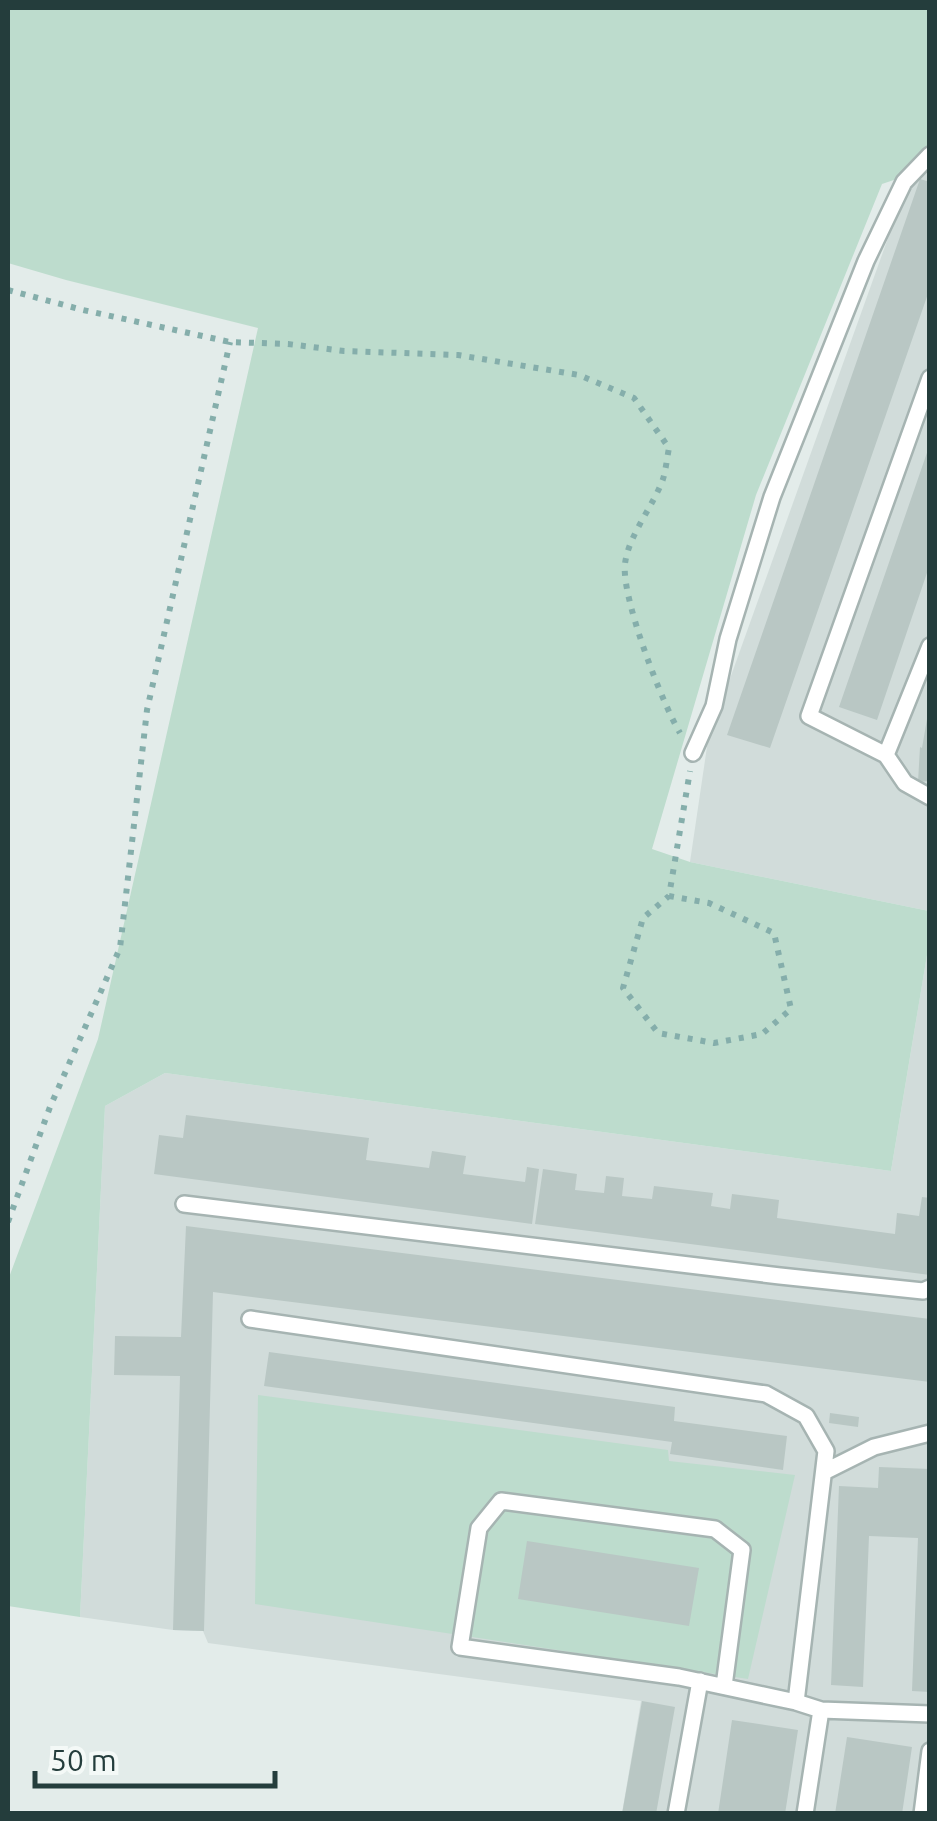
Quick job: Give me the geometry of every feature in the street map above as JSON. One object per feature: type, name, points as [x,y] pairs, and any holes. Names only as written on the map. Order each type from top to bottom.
[{"type":"lane","points":[[693,752],[714,706],[728,639],[772,496],[866,261],[904,182],[930,155]]},
{"type":"lane","points":[[930,378],[809,716],[886,755],[905,783],[930,797]]},
{"type":"lane","points":[[886,755],[930,646]]},
{"type":"lane","points":[[184,1204],[798,1278],[923,1291],[930,1288]]},
{"type":"lane","points":[[250,1320],[766,1394],[806,1416],[826,1451],[796,1702]]},
{"type":"lane","points":[[824,1472],[874,1446],[930,1433]]},
{"type":"lane","points":[[724,1686],[742,1550],[715,1529],[502,1501],[479,1528],[460,1647],[700,1681],[822,1710],[930,1714]]},
{"type":"lane","points":[[676,1814],[700,1681]]},
{"type":"lane","points":[[805,1814],[822,1710]]},
{"type":"lane","points":[[922,1814],[930,1751]]},
{"type":"path","points":[[8,290],[230,342],[458,355],[578,376],[634,398],[669,448],[663,479],[625,564],[630,602],[662,694],[677,729],[693,752],[669,896],[643,918],[622,988],[658,1033],[714,1043],[762,1034],[791,1009],[774,933],[709,903],[669,896]]},
{"type":"path","points":[[8,1222],[50,1107],[120,948],[147,710],[230,342]]},
{"type":"shaded area","points":[[929,168],[929,911],[690,862],[708,740],[902,199],[923,170]]},
{"type":"shaded area","points":[[929,943],[929,1813],[622,1813],[641,1701],[208,1643],[203,1631],[80,1617],[105,1106],[165,1073],[891,1171]]},
{"type":"green space","points":[[8,8],[929,8],[929,168],[882,184],[756,495],[652,849],[690,862],[929,911],[929,943],[891,1171],[165,1073],[105,1106],[80,1617],[8,1606],[8,1280],[98,1039],[258,328],[8,263]]},
{"type":"green space","points":[[258,1395],[668,1450],[669,1461],[795,1475],[748,1679],[255,1604]]},
{"type":"building","points":[[920,179],[930,182],[930,288],[770,748],[727,735]]},
{"type":"building","points":[[930,444],[930,564],[877,720],[839,707]]},
{"type":"building","points":[[927,719],[930,781],[918,782],[920,747]]},
{"type":"building","points":[[186,1115],[369,1138],[366,1160],[429,1168],[432,1151],[466,1156],[463,1174],[525,1182],[527,1167],[539,1169],[532,1224],[154,1174],[159,1135],[183,1138]]},
{"type":"building","points":[[543,1169],[577,1174],[575,1190],[604,1193],[606,1176],[624,1178],[622,1196],[652,1199],[654,1186],[713,1193],[711,1206],[730,1209],[732,1194],[779,1200],[777,1218],[895,1234],[897,1213],[919,1216],[922,1197],[930,1198],[930,1275],[535,1224]]},
{"type":"building","points":[[186,1226],[930,1319],[930,1382],[213,1292],[204,1631],[173,1630],[180,1376],[114,1375],[115,1336],[181,1337]]},
{"type":"building","points":[[269,1352],[675,1407],[674,1421],[787,1436],[783,1470],[670,1454],[672,1442],[264,1386]]},
{"type":"building","points":[[830,1413],[859,1417],[858,1427],[829,1423]]},
{"type":"building","points":[[879,1467],[930,1469],[930,1692],[912,1691],[918,1538],[869,1536],[863,1687],[831,1685],[839,1486],[878,1488]]},
{"type":"building","points":[[527,1541],[699,1568],[689,1626],[518,1599]]},
{"type":"building","points":[[642,1701],[675,1707],[656,1814],[622,1814]]},
{"type":"building","points":[[732,1720],[798,1730],[785,1814],[718,1814]]},
{"type":"building","points":[[847,1737],[912,1747],[902,1814],[835,1814]]}]
